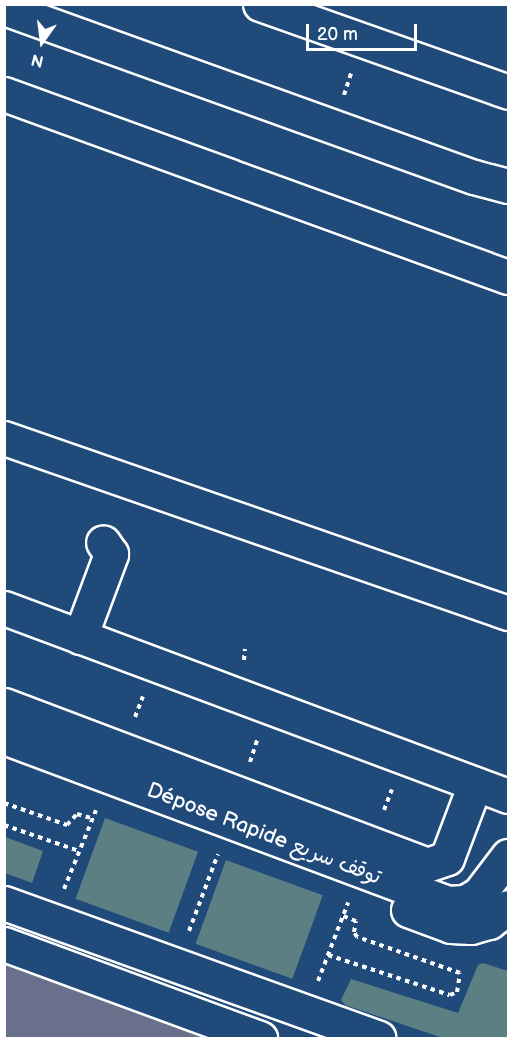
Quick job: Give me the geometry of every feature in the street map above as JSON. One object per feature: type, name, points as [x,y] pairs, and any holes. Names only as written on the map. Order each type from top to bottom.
[{"type":"street","points":[[260,4],[508,92]]},
{"type":"street","points":[[4,8],[474,177],[508,186]]},
{"type":"street","points":[[4,94],[508,277]]},
{"type":"street","points":[[4,438],[508,613]]},
{"type":"street","points":[[80,637],[111,554],[103,542]]},
{"type":"street","points":[[4,608],[508,796]]},
{"type":"street","points":[[4,705],[427,865],[447,858],[475,784]]},
{"type":"street","name":"Dépose Rapide توقف سريع","points":[[4,737],[447,903],[465,902],[479,894],[508,856]]},
{"type":"street","points":[[4,761],[451,926],[489,921],[508,907]]},
{"type":"street","points":[[4,903],[378,1038]]},
{"type":"street","points":[[4,944],[260,1038]]},
{"type":"path","points":[[4,803],[67,825],[77,814],[91,818],[79,851],[4,825]]},
{"type":"path","points":[[198,907],[208,880]]},
{"type":"path","points":[[343,916],[356,921],[354,932],[357,937],[458,972],[461,978],[452,996],[328,955],[343,916]]},
{"type":"green space","points":[[105,818],[198,852],[169,933],[76,899]]},
{"type":"green space","points":[[5,837],[43,851],[32,883],[5,873]]},
{"type":"green space","points":[[226,860],[323,895],[292,979],[196,944]]},
{"type":"green space","points":[[483,963],[508,971],[508,1038],[443,1038],[345,1005],[341,1000],[351,979],[458,1013],[478,965]]},
{"type":"building","points":[[4,964],[202,1037],[202,1038],[4,1038]]}]
